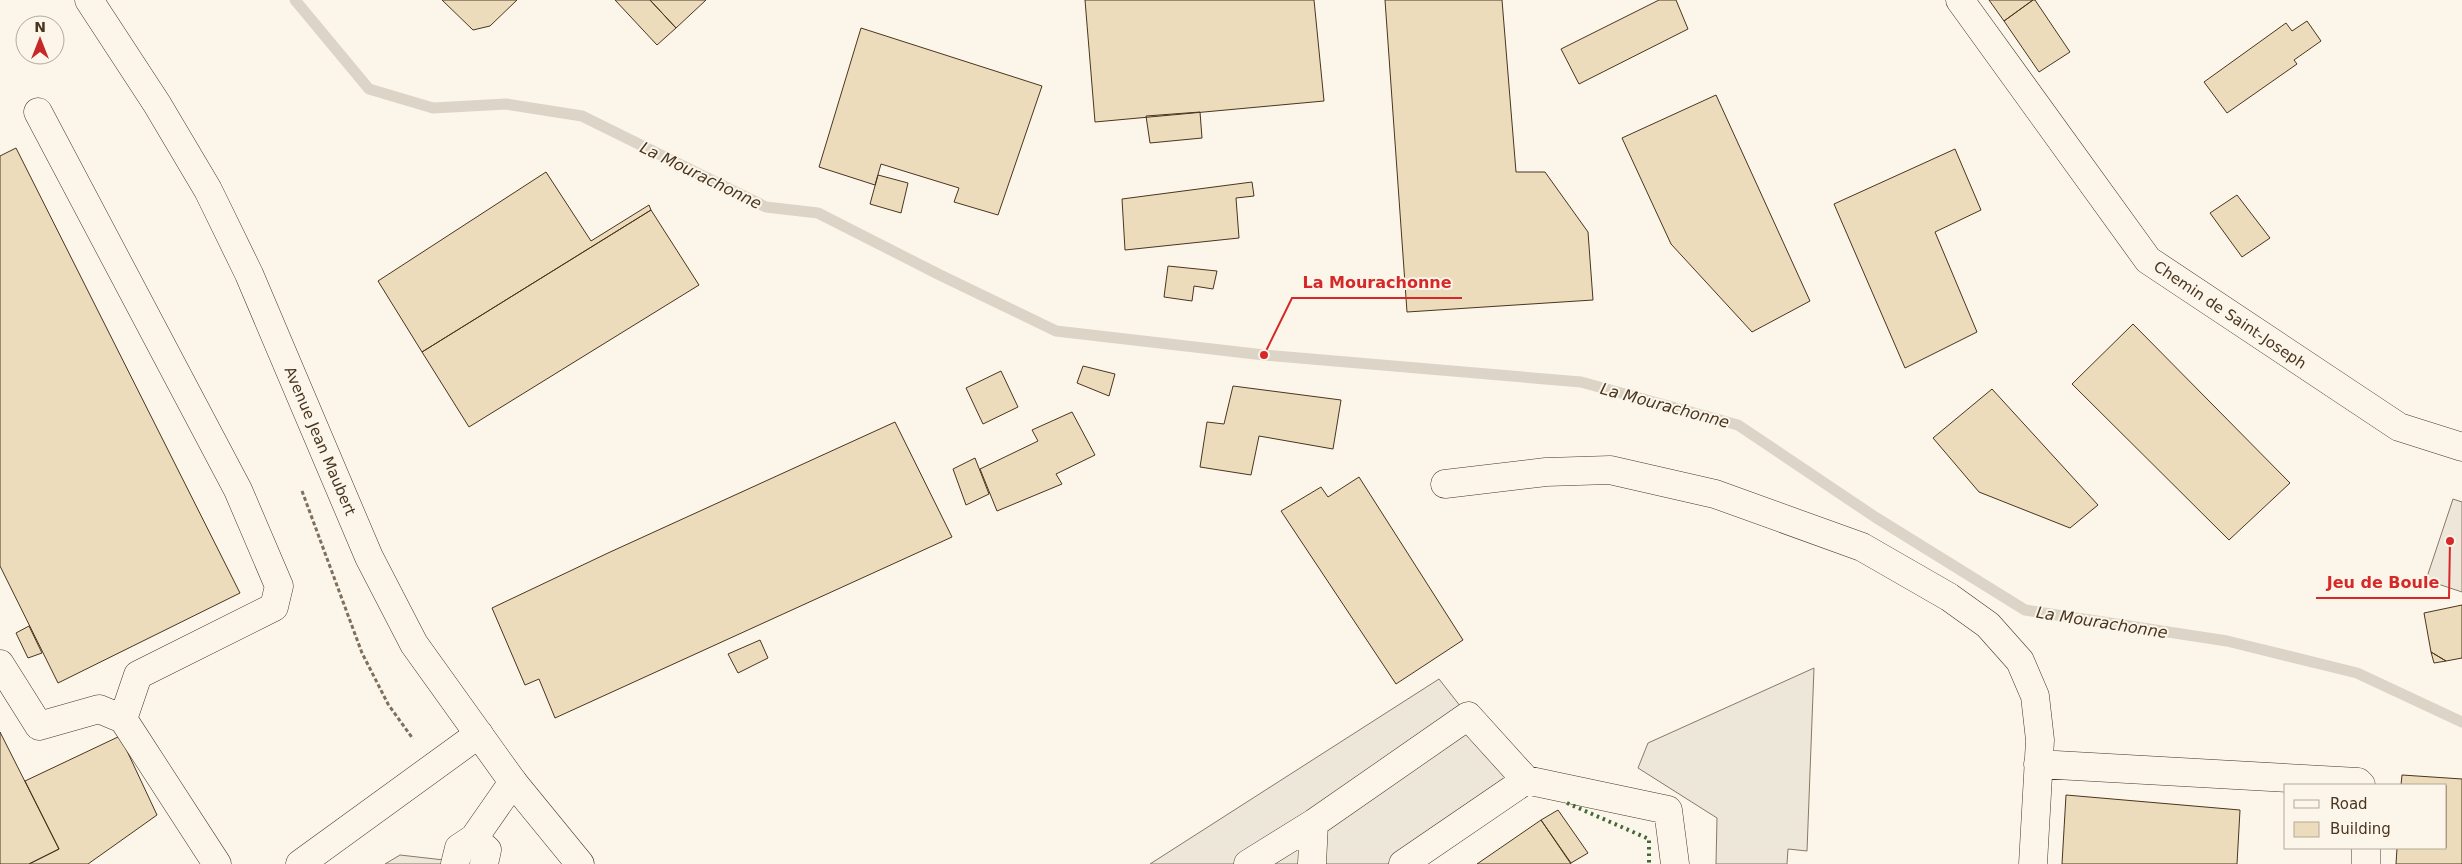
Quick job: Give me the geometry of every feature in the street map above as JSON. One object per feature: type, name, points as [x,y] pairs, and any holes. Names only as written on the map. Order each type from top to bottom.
[{"type":"main road","name":"Avenue Jean Maubert","points":[[89,0],[157,104],[208,190],[249,274],[369,557],[414,644],[513,782],[580,864]]},
{"type":"main road","name":"Chemin de Saint-Joseph","points":[[1960,0],[2148,260],[2399,427],[2462,447]]},
{"type":"main road","points":[[38,112],[238,490],[279,586],[274,607],[138,675],[122,719]]},
{"type":"main road","points":[[1445,484],[1546,472],[1610,470],[1715,494],[1862,546],[1949,597],[1988,625],[2020,661],[2035,696],[2040,740],[2032,864]]},
{"type":"main road","points":[[0,664],[39,726],[98,709],[122,719],[217,864]]},
{"type":"main road","points":[[1248,864],[1314,824],[1468,716],[1526,780],[1668,810],[1675,864]]},
{"type":"main road","points":[[300,864],[479,734]]},
{"type":"main road","points":[[2038,764],[2358,782],[2361,784]]},
{"type":"main road","points":[[1403,864],[1526,780]]},
{"type":"main road","points":[[456,864],[459,848],[474,838],[513,782]]},
{"type":"main road","points":[[1312,864],[1314,824]]},
{"type":"main road","points":[[474,838],[487,850],[484,864]]},
{"type":"main road","points":[[2366,849],[2366,864]]},
{"type":"shaded area","points":[[2453,499],[2462,502],[2462,592],[2426,580]]},
{"type":"shaded area","points":[[1814,668],[1807,851],[1788,849],[1787,864],[1716,864],[1717,818],[1638,768],[1648,743]]},
{"type":"shaded area","points":[[1439,679],[1468,716],[1526,780],[1410,864],[1150,864]]},
{"type":"shaded area","points":[[400,855],[444,860],[470,864],[385,864]]},
{"type":"building","points":[[442,0],[517,0],[490,26],[473,30]]},
{"type":"building","points":[[615,0],[650,0],[676,28],[657,45]]},
{"type":"building","points":[[650,0],[706,0],[676,28]]},
{"type":"building","points":[[1085,0],[1314,0],[1324,101],[1095,122]]},
{"type":"building","points":[[1385,0],[1502,0],[1516,172],[1545,172],[1588,232],[1593,300],[1407,312]]},
{"type":"building","points":[[1659,0],[1676,0],[1688,29],[1579,84],[1561,49]]},
{"type":"building","points":[[1989,0],[2033,0],[2004,21]]},
{"type":"building","points":[[2035,0],[2070,52],[2039,72],[2004,21]]},
{"type":"building","points":[[2307,21],[2321,41],[2294,60],[2297,64],[2227,113],[2204,82],[2286,23],[2292,31]]},
{"type":"building","points":[[861,28],[1042,86],[998,215],[954,202],[959,188],[881,164],[875,185],[819,167]]},
{"type":"building","points":[[1716,95],[1810,301],[1752,332],[1671,244],[1622,138]]},
{"type":"building","points":[[1200,112],[1202,138],[1150,143],[1146,116]]},
{"type":"building","points":[[16,148],[240,593],[58,683],[0,566],[0,156]]},
{"type":"building","points":[[1955,149],[1981,210],[1935,232],[1977,332],[1905,368],[1834,204]]},
{"type":"building","points":[[546,172],[591,241],[649,205],[651,210],[422,352],[378,281]]},
{"type":"building","points":[[878,175],[908,183],[901,213],[870,204]]},
{"type":"building","points":[[1252,182],[1254,196],[1236,198],[1239,238],[1125,250],[1122,199]]},
{"type":"building","points":[[2237,195],[2270,238],[2242,257],[2210,213]]},
{"type":"building","points":[[651,210],[699,285],[469,427],[422,352]]},
{"type":"building","points":[[1168,266],[1217,271],[1213,289],[1194,286],[1192,301],[1164,297]]},
{"type":"building","points":[[2133,324],[2290,483],[2229,540],[2072,384]]},
{"type":"building","points":[[1083,366],[1115,374],[1109,396],[1077,383]]},
{"type":"building","points":[[1001,371],[1018,407],[983,424],[966,388]]},
{"type":"building","points":[[1233,386],[1341,400],[1333,449],[1259,436],[1251,475],[1200,467],[1207,422],[1224,424]]},
{"type":"building","points":[[1992,389],[2098,505],[2070,528],[1979,492],[1933,438]]},
{"type":"building","points":[[1072,412],[1095,455],[1056,474],[1062,484],[997,511],[980,469],[1038,441],[1032,430]]},
{"type":"building","points":[[895,422],[952,537],[555,718],[539,679],[525,685],[492,608]]},
{"type":"building","points":[[975,458],[989,494],[966,505],[953,469]]},
{"type":"building","points":[[1359,477],[1463,640],[1396,684],[1281,511],[1321,487],[1328,497]]},
{"type":"building","points":[[2462,605],[2462,658],[2446,661],[2431,652],[2424,613]]},
{"type":"building","points":[[29,626],[42,653],[28,658],[16,633]]},
{"type":"building","points":[[760,640],[768,658],[738,673],[728,654]]},
{"type":"building","points":[[2431,652],[2446,661],[2434,663]]},
{"type":"building","points":[[0,732],[59,849],[29,864],[0,864]]},
{"type":"building","points":[[120,736],[157,815],[88,864],[29,864],[59,849],[25,781]]},
{"type":"building","points":[[2402,775],[2462,779],[2462,864],[2396,864],[2397,849],[2447,849],[2447,784],[2401,784]]},
{"type":"building","points":[[2066,795],[2240,810],[2237,864],[2062,864]]},
{"type":"building","points":[[1558,810],[1588,853],[1571,863],[1541,820]]},
{"type":"building","points":[[1541,820],[1571,864],[1477,864]]},
{"type":"waterway","name":"La Mourachonne","points":[[295,0],[369,89],[433,108],[506,104],[582,116],[766,207],[818,213],[1056,331],[1264,355],[1581,382],[1738,425],[1875,517],[2025,610],[2227,641],[2357,673],[2462,722]]},
{"type":"hedge","points":[[1567,803],[1649,839],[1649,864]]},
{"type":"place","name":"La Mourachonne","points":[[1264,355]]},
{"type":"place","name":"Jeu de Boule","points":[[2450,541]]}]
